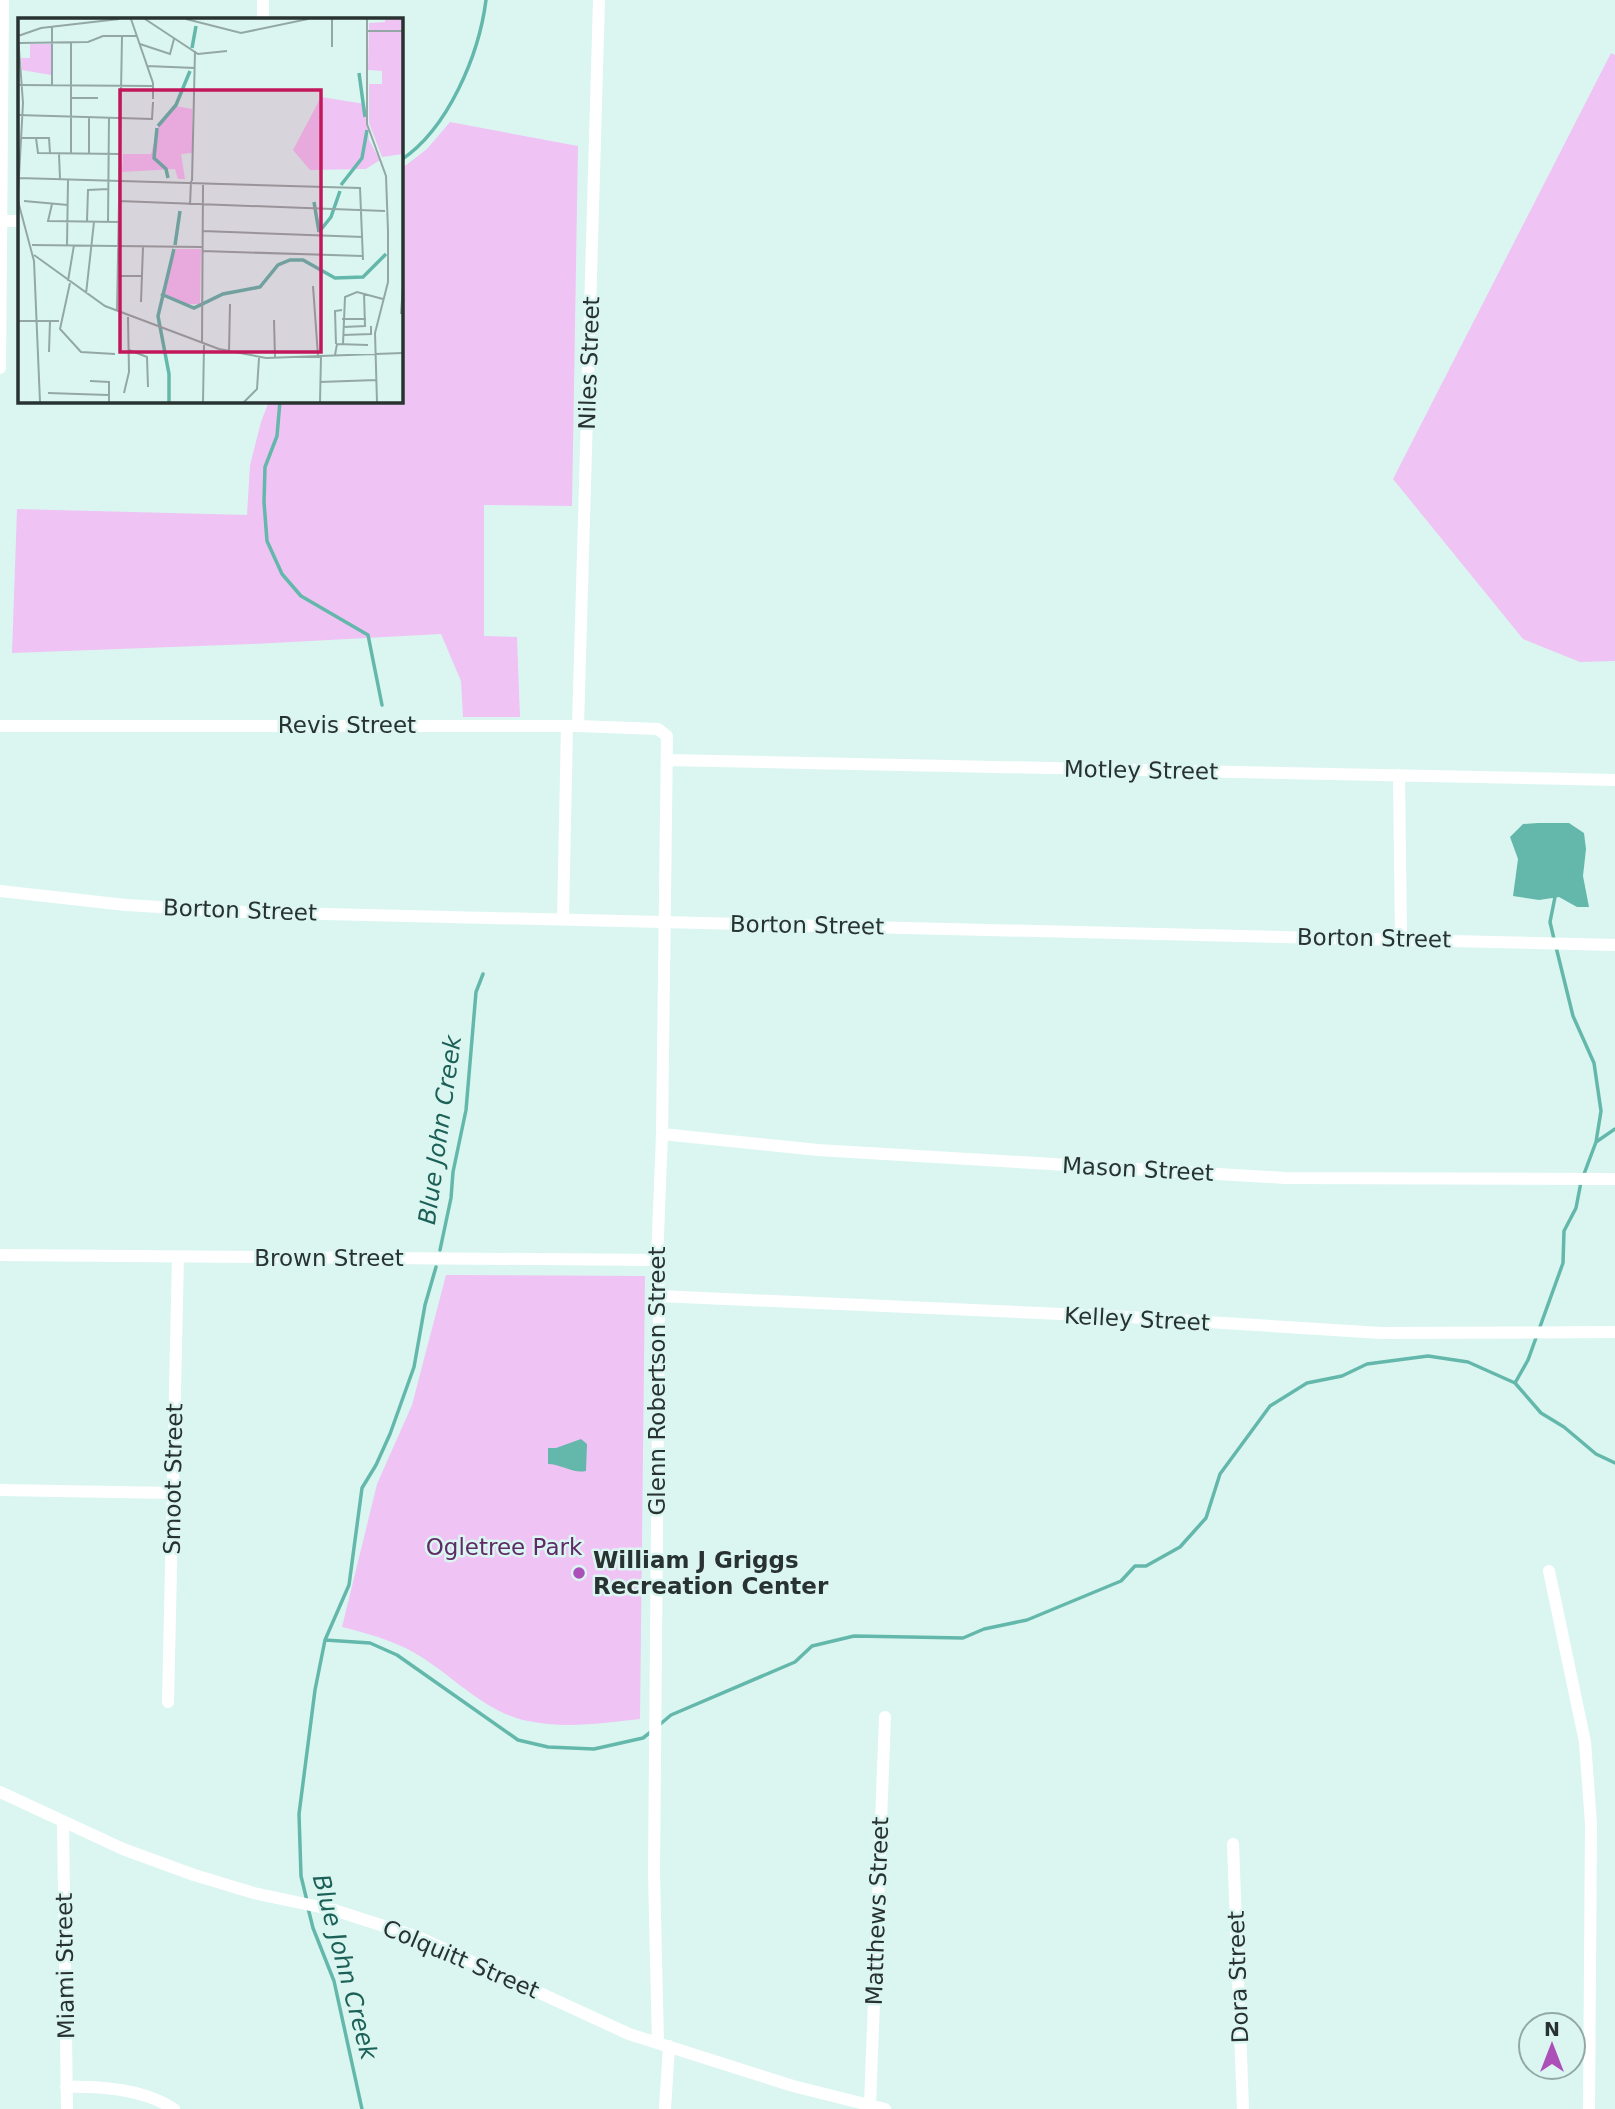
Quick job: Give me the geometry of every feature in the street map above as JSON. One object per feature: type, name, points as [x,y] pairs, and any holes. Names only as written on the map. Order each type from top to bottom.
[{"type":"street","points":[[0,368],[3,0]]},
{"type":"street","points":[[263,0],[263,18]]},
{"type":"street","name":"Niles Street","points":[[563,919],[573,726],[599,0]]},
{"type":"street","name":"Revis Street","points":[[0,726],[573,726],[658,729],[667,736],[667,761]]},
{"type":"street","name":"Motley Street","points":[[667,761],[1615,780]]},
{"type":"street","name":"Glenn Robertson Street","points":[[665,2109],[654,1873],[659,1296],[657,1260],[662,1133],[667,761]]},
{"type":"street","points":[[1399,775],[1401,939]]},
{"type":"street","name":"Borton Street","points":[[0,891],[126,905],[244,912],[1615,945]]},
{"type":"street","name":"Mason Street","points":[[662,1133],[818,1150],[1286,1178],[1615,1179]]},
{"type":"street","name":"Brown Street","points":[[0,1255],[657,1260]]},
{"type":"street","name":"Smoot Street","points":[[169,1702],[178,1257]]},
{"type":"street","name":"Kelley Street","points":[[659,1296],[1128,1317],[1381,1333],[1615,1332]]},
{"type":"street","points":[[0,1490],[173,1493]]},
{"type":"street","points":[[1549,1571],[1585,1742],[1591,1824],[1589,2109]]},
{"type":"street","name":"Matthews Street","points":[[870,2105],[885,1717]]},
{"type":"street","name":"Colquitt Street","points":[[0,1792],[123,1849],[194,1875],[254,1893],[334,1910],[418,1937],[598,2022],[793,2085],[885,2109]]},
{"type":"street","name":"Miami Street","points":[[63,1823],[66,2109]]},
{"type":"street","name":"Dora Street","points":[[1234,1844],[1243,2109]]},
{"type":"street","points":[[66,2087],[92,2086],[128,2092],[159,2100],[174,2109]]},
{"type":"green space","points":[[1611,53],[1615,55],[1615,661],[1580,662],[1523,639],[1393,479]]},
{"type":"green space","points":[[450,122],[578,146],[572,506],[484,505],[484,636],[517,637],[520,717],[463,717],[461,681],[441,634],[12,653],[17,509],[247,515],[250,465],[269,402],[402,402],[402,168],[427,149]]},
{"type":"green space","name":"Ogletree Park","points":[[446,1275],[645,1276],[640,1719],[570,1725],[528,1721],[497,1710],[405,1648],[379,1637],[342,1627],[377,1484],[412,1405]]},
{"type":"shaded area","points":[[1569,823],[1584,833],[1586,849],[1583,876],[1589,907],[1577,907],[1559,897],[1539,900],[1513,896],[1518,859],[1510,837],[1523,824]]},
{"type":"shaded area","points":[[581,1439],[587,1444],[586,1471],[548,1464],[548,1448],[556,1448]]},
{"type":"waterway","name":"Blue John Creek","points":[[402,159],[433,130],[447,110],[468,67],[486,0]]},
{"type":"waterway","name":"Blue John Creek","points":[[280,402],[277,436],[265,467],[267,541],[282,574],[301,596],[368,635],[382,705]]},
{"type":"waterway","points":[[1554,939],[1550,922],[1555,897]]},
{"type":"waterway","points":[[1556,947],[1573,1016],[1594,1063],[1601,1111],[1596,1142],[1584,1174]]},
{"type":"waterway","name":"Blue John Creek","points":[[440,1250],[466,1110],[476,992],[483,974]]},
{"type":"waterway","points":[[1596,1142],[1615,1129]]},
{"type":"waterway","points":[[1515,1383],[1528,1360],[1563,1263],[1564,1231],[1576,1208],[1581,1182]]},
{"type":"waterway","name":"Blue John Creek","points":[[307,1901],[301,1876],[299,1814],[315,1690],[325,1640],[349,1585],[362,1488],[390,1434],[414,1367],[425,1305],[436,1267]]},
{"type":"waterway","points":[[658,1726],[671,1715],[795,1662],[812,1646],[854,1636],[963,1638],[984,1629],[1027,1620],[1121,1581],[1135,1566],[1146,1566],[1180,1547],[1206,1518],[1220,1474],[1270,1406],[1307,1383],[1342,1376],[1367,1364],[1428,1356],[1468,1362],[1515,1383],[1541,1413],[1564,1427],[1596,1454],[1615,1463]]},
{"type":"waterway","points":[[325,1640],[370,1643],[397,1655],[518,1740],[548,1747],[594,1749],[643,1738],[652,1731]]},
{"type":"waterway","name":"Blue John Creek","points":[[308,1908],[334,1981],[362,2109]]},
{"type":"place","name":"William J Griggs Recreation Center","points":[[579,1573]]}]
